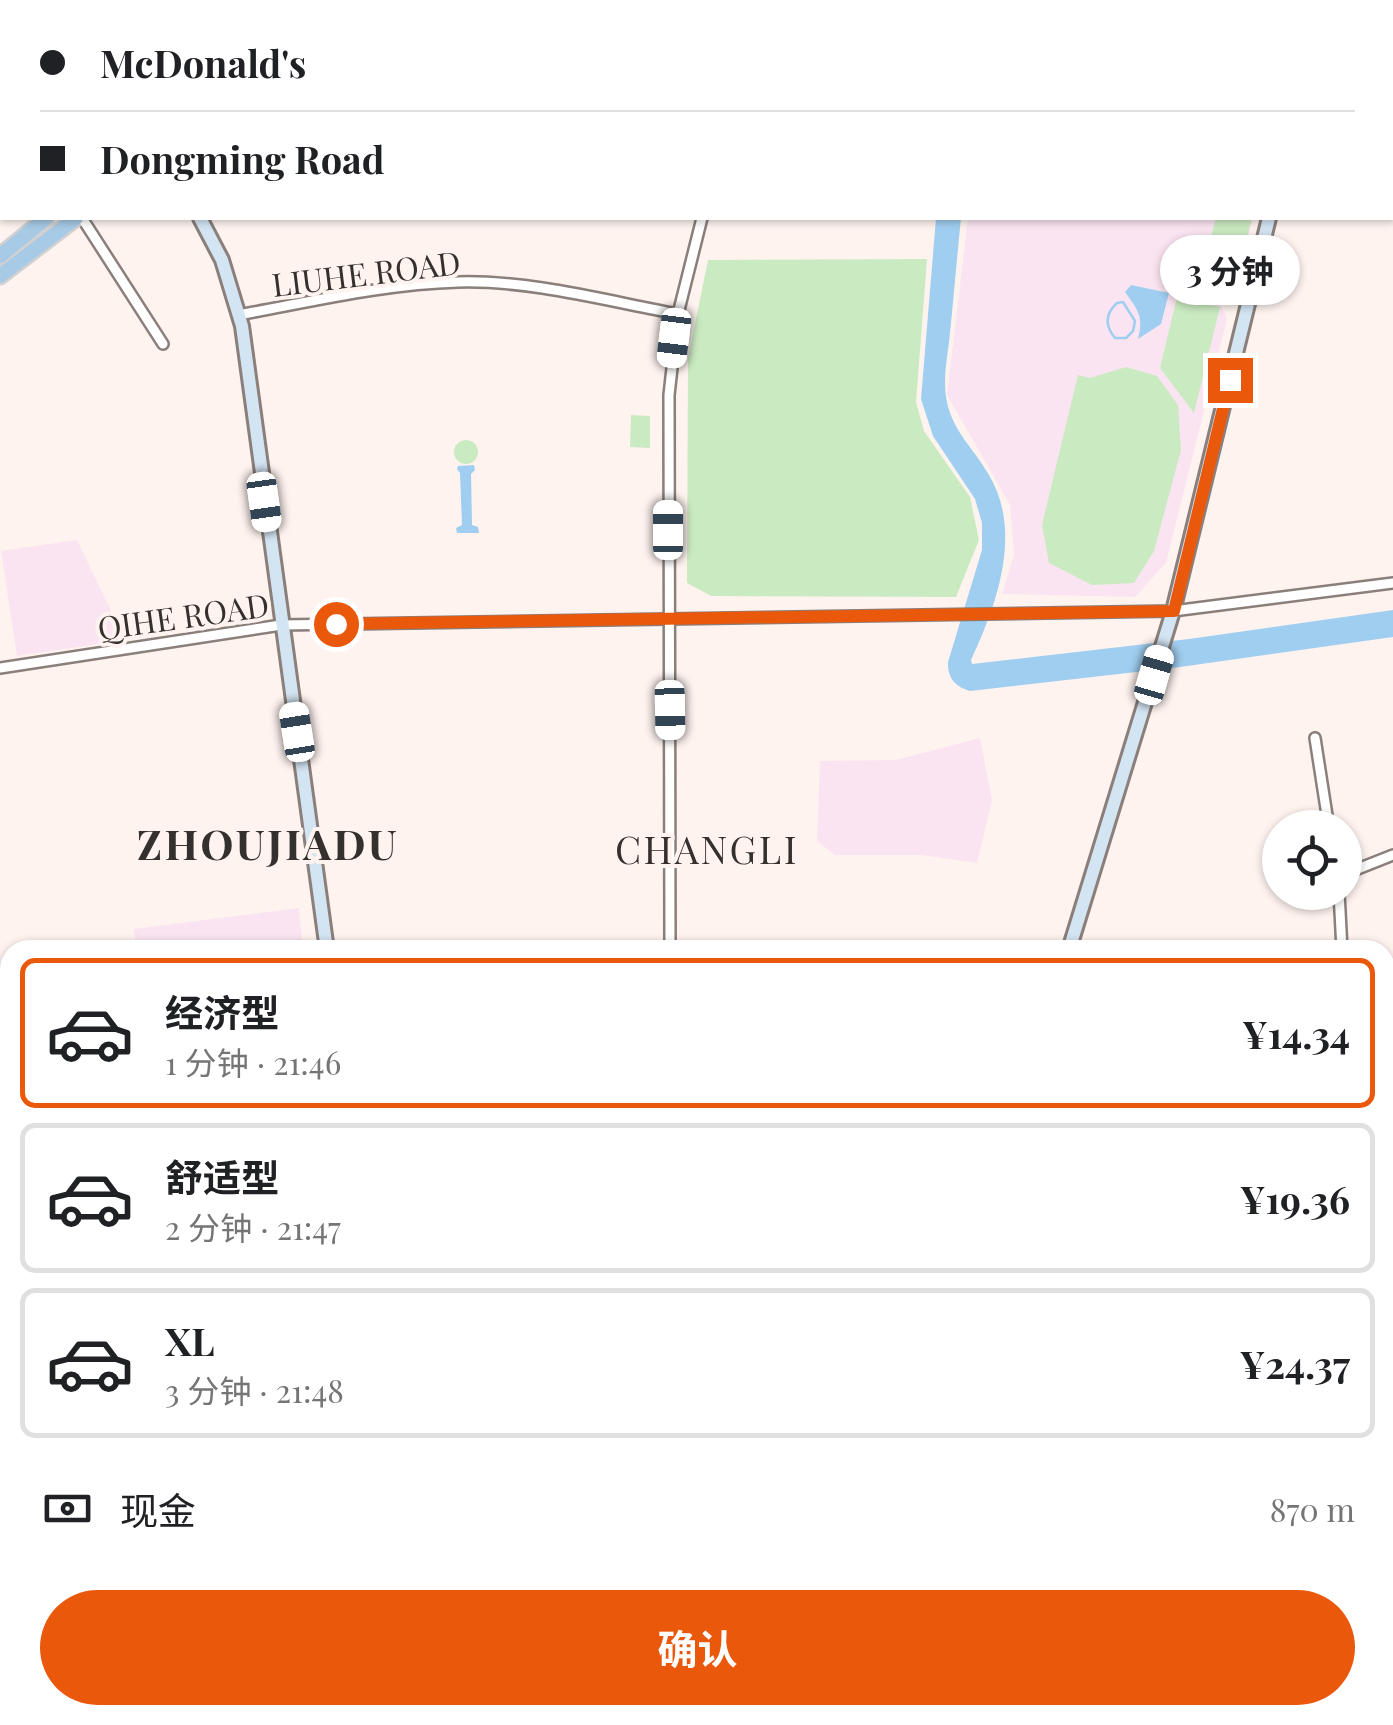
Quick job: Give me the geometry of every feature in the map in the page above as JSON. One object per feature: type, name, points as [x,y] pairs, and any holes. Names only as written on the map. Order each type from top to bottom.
[{"type":"main road","points":[[0,256],[44,220]]},
{"type":"main road","points":[[0,276],[76,220]]},
{"type":"street","points":[[80,220],[163,344]]},
{"type":"street","points":[[201,220],[228,272],[238,314],[326,940]]},
{"type":"street","points":[[670,940],[669,395],[678,314],[702,220]]},
{"type":"street","points":[[1072,940],[1174,611],[1269,220]]},
{"type":"street","name":"LIUHE ROAD","points":[[238,314],[414,285],[460,282],[525,287],[678,314]]},
{"type":"street","name":"QIHE ROAD","points":[[0,668],[281,625],[1174,611],[1393,583]]},
{"type":"street","points":[[1316,738],[1326,810]]},
{"type":"street","points":[[1362,867],[1393,855]]},
{"type":"street","points":[[1340,910],[1341,940]]},
{"type":"shaded area","points":[[968,220],[1252,220],[1237,279],[1217,296],[1227,319],[1166,563],[1135,597],[1002,594],[1014,555],[1010,505],[947,395]]},
{"type":"shaded area","points":[[77,540],[125,640],[17,656],[1,551]]},
{"type":"shaded area","points":[[980,738],[992,800],[977,863],[922,855],[835,855],[817,841],[820,761],[896,760]]},
{"type":"shaded area","points":[[299,908],[302,940],[135,940],[134,929]]},
{"type":"green space","points":[[1215,220],[1251,220],[1241,260],[1207,251]]},
{"type":"green space","points":[[927,259],[916,402],[924,431],[970,497],[979,540],[956,597],[711,596],[687,583],[688,358],[708,260]]},
{"type":"green space","points":[[1177,297],[1220,307],[1194,413],[1160,368]]},
{"type":"green space","points":[[1126,367],[1157,376],[1178,405],[1181,450],[1154,551],[1134,583],[1092,585],[1049,563],[1042,525],[1078,375],[1090,378]]},
{"type":"green space","points":[[631,415],[650,416],[650,448],[630,447]]},
{"type":"green space","points":[[466,440],[478,452],[466,464],[454,452]]},
{"type":"water","points":[[936,220],[961,220],[946,368],[947,402],[959,432],[989,475],[999,497],[1005,544],[997,592],[972,664],[1393,610],[1393,637],[1180,667],[970,691],[960,687],[951,677],[948,662],[982,550],[982,523],[975,499],[933,436],[921,399]]},
{"type":"water","points":[[1131,285],[1169,293],[1161,324],[1138,339],[1139,314],[1125,292]]},
{"type":"water","points":[[474,465],[472,525],[478,527],[479,533],[457,533],[456,528],[462,525],[457,469]]},
{"type":"waterway","points":[[1123,302],[1135,321],[1133,331],[1126,338],[1115,338],[1108,316],[1117,303],[1123,302]]},
{"type":"district","name":"ZHOUJIADU","points":[[268,843]]},
{"type":"district","name":"CHANGLI","points":[[707,848]]},
{"type":"route","points":[[336,624],[1174,611],[1230,380]]}]
